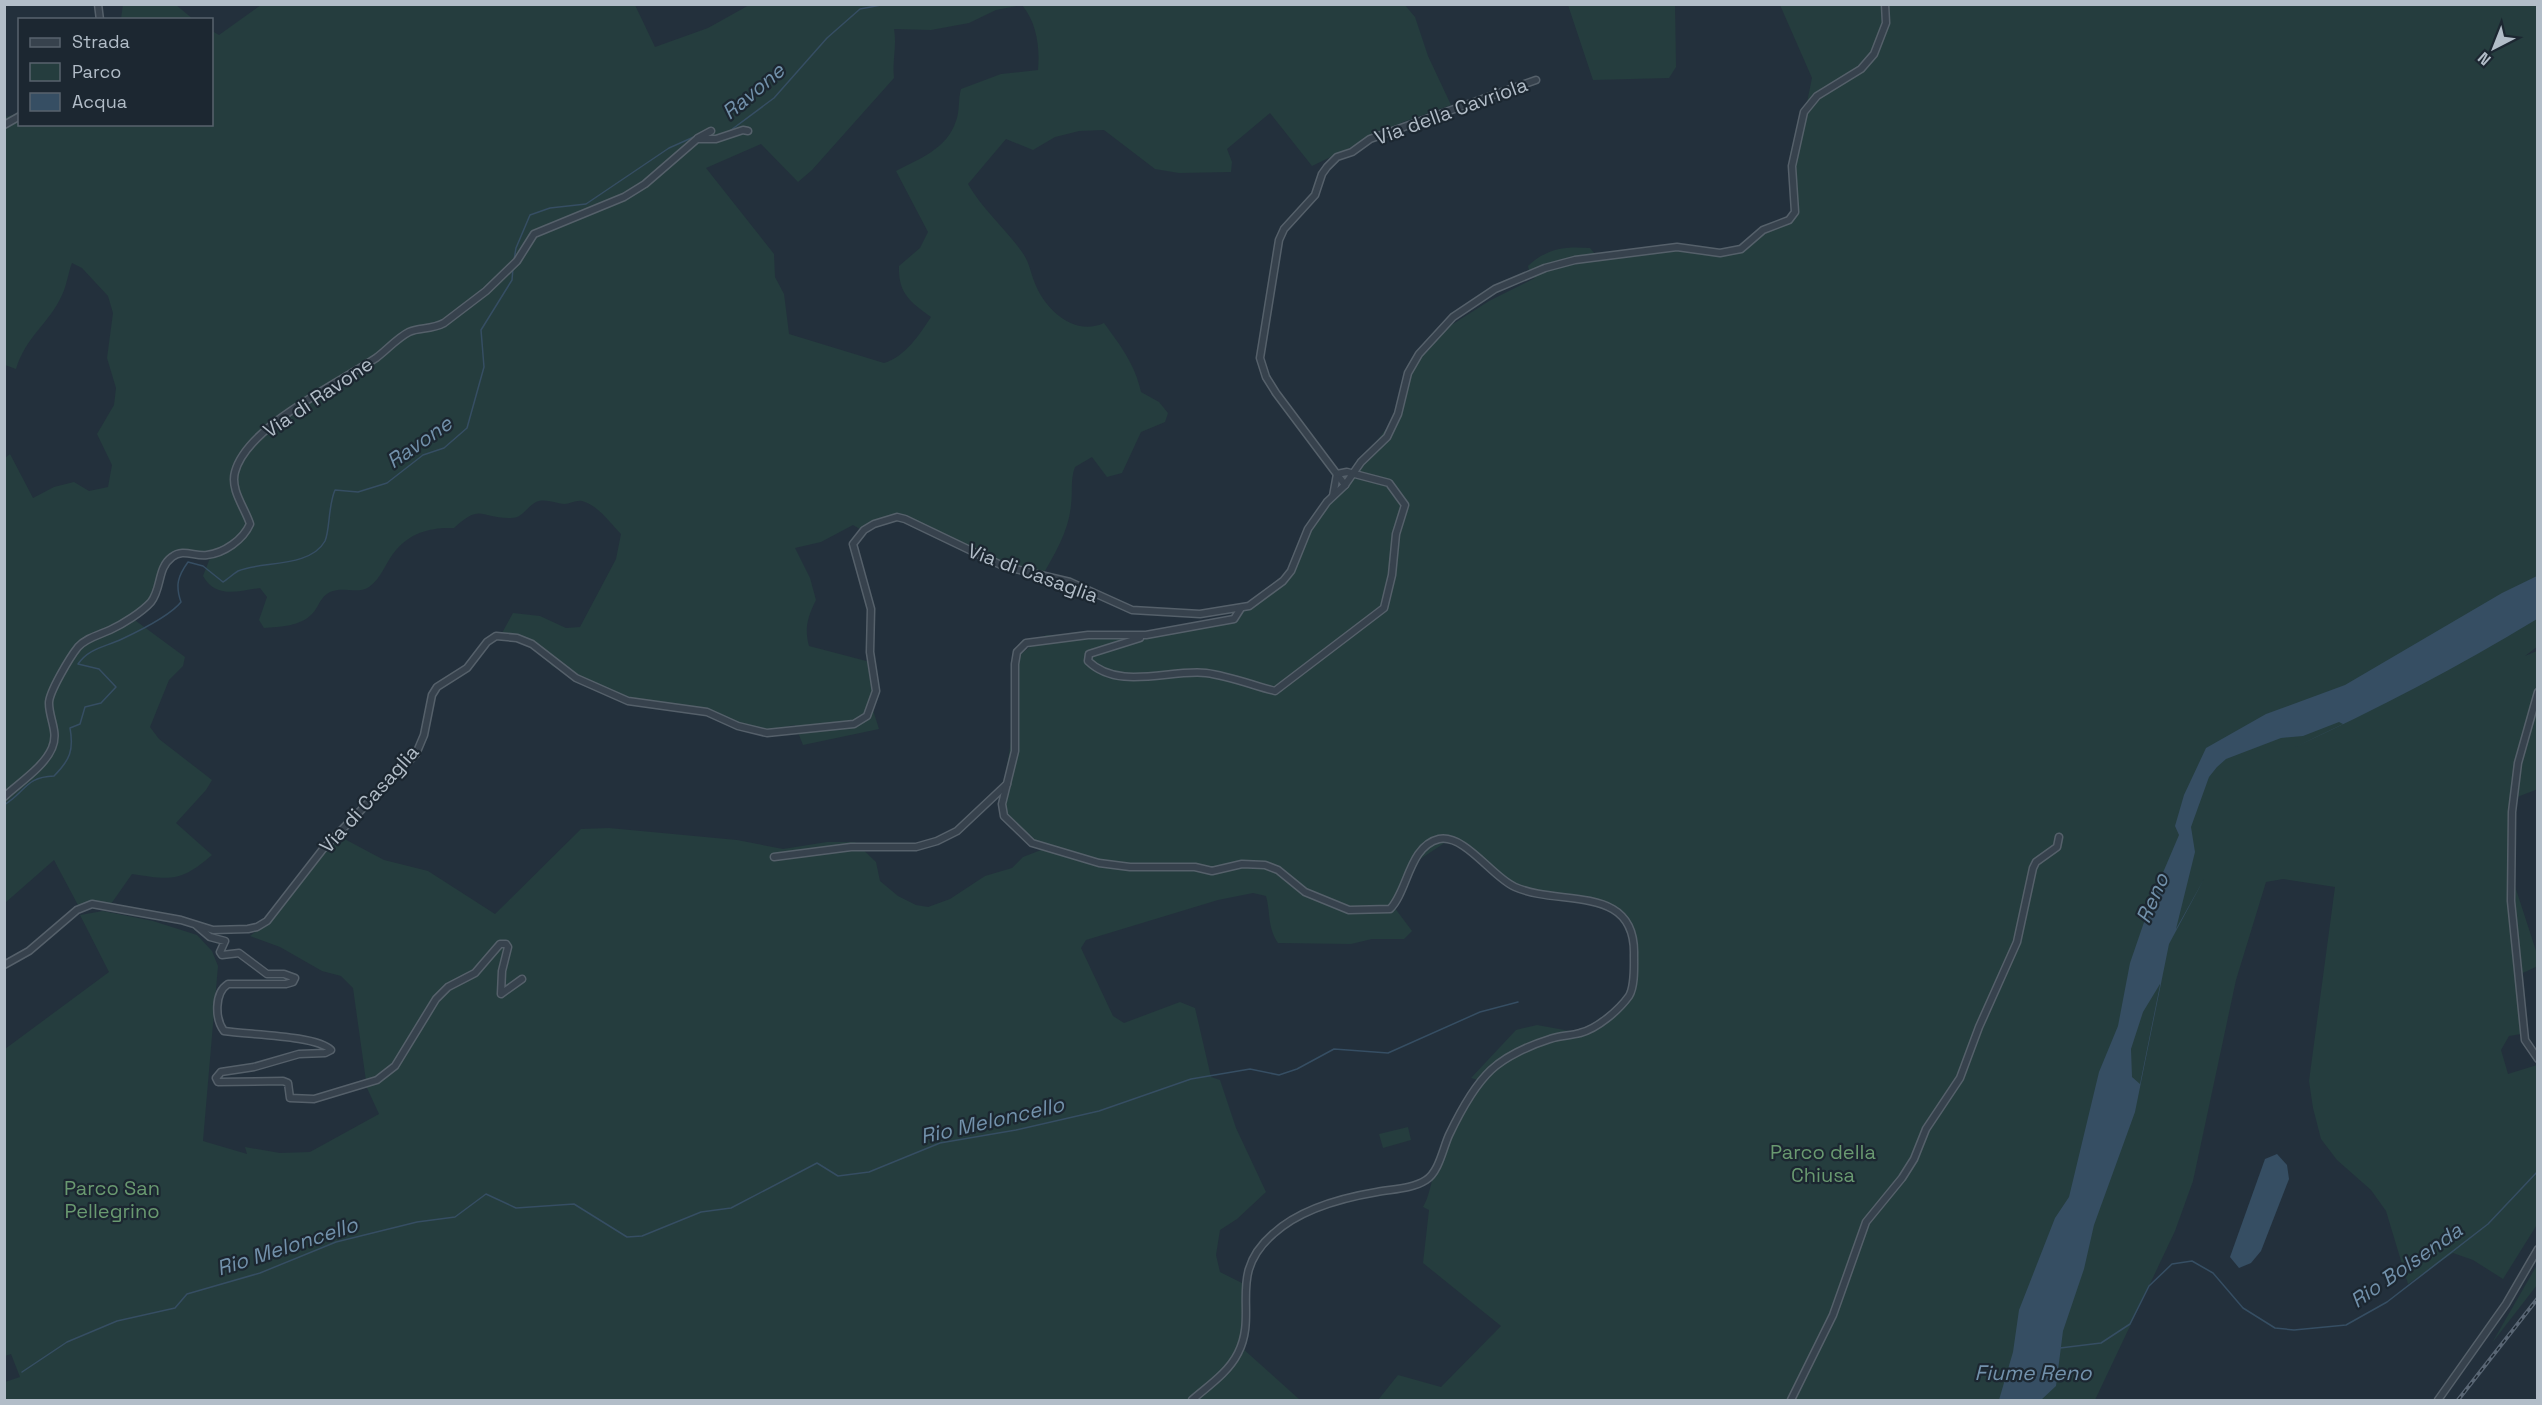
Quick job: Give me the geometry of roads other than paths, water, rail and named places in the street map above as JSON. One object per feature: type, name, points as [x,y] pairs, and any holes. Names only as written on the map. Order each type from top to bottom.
[{"type":"street","name":"Via di Casaglia","points":[[4,965],[29,951],[77,910],[93,904],[182,920],[213,930],[248,930],[267,921],[323,849],[416,754],[424,735],[432,695],[437,687],[467,668],[487,642],[496,636],[517,638],[532,644],[576,678],[628,701],[707,712],[738,726],[767,733],[854,724],[867,716],[876,691],[870,652],[871,609],[854,555],[854,544],[864,530],[886,520],[905,519],[1003,566],[1070,582],[1132,610],[1200,614],[1241,608],[1258,600],[1283,581],[1291,571],[1308,529],[1361,462],[1387,437],[1398,414],[1408,373],[1419,354],[1453,317],[1495,289],[1545,268],[1575,260],[1677,247],[1720,253],[1741,249],[1763,230],[1789,220],[1795,212],[1792,166],[1804,112],[1817,96],[1861,69],[1874,54],[1886,23],[1885,4]]},
{"type":"street","name":"Via della Cavriola","points":[[1345,485],[1276,393],[1266,377],[1260,358],[1279,240],[1284,229],[1315,195],[1322,174],[1337,157],[1352,152],[1370,139],[1536,80]]},
{"type":"street","points":[[4,125],[18,117]]},
{"type":"street","name":"Via di Ravone","points":[[4,797],[47,757],[52,747],[56,735],[49,704],[51,690],[78,647],[90,638],[112,629],[152,601],[158,590],[161,571],[172,557],[188,552],[207,555],[228,547],[246,534],[250,524],[234,480],[235,470],[255,440],[324,387],[378,356],[406,334],[413,330],[430,329],[444,323],[486,291],[511,267],[534,234],[624,197],[645,184],[697,139],[711,130]]},
{"type":"street","points":[[697,139],[716,139],[743,130],[748,131]]},
{"type":"street","points":[[1241,608],[1234,619],[1146,635],[1089,654],[1088,661],[1095,668],[1130,677],[1205,673],[1275,691],[1375,617],[1385,605],[1396,534],[1405,505],[1396,489],[1389,483],[1347,472],[1337,474],[1333,496]]},
{"type":"street","points":[[1146,635],[1088,635],[1026,643],[1017,652],[1015,751],[1002,804],[1004,816],[1032,843],[1099,863],[1130,867],[1195,867],[1212,871],[1242,864],[1265,865],[1278,870],[1305,892],[1324,901],[1349,910],[1380,911],[1390,909],[1396,903],[1412,867],[1423,851],[1433,842],[1448,839],[1469,850],[1501,879],[1516,887],[1597,903],[1619,912],[1628,922],[1633,936],[1634,968],[1628,996],[1596,1026],[1583,1032],[1540,1042],[1492,1069],[1454,1126],[1430,1177],[1416,1185],[1360,1195],[1308,1212],[1272,1234],[1251,1260],[1247,1277],[1243,1336],[1237,1355],[1228,1369],[1192,1401]]},
{"type":"street","points":[[2538,692],[2518,763],[2513,798],[2511,884],[2526,1040],[2538,1059]]},
{"type":"street","points":[[774,857],[851,847],[916,847],[937,841],[957,831],[1009,781]]},
{"type":"street","points":[[1791,1401],[1833,1315],[1866,1222],[1902,1178],[1914,1159],[1926,1129],[1960,1078],[1979,1027],[2017,942],[2033,868],[2036,862],[2056,847],[2059,837]]},
{"type":"street","name":"Via di Casaglia","points":[[197,926],[210,937],[225,941],[222,955],[239,953],[267,974],[284,974],[295,978],[293,982],[286,984],[228,984],[218,998],[219,1024],[224,1031],[286,1037],[316,1043],[331,1050],[325,1053],[299,1054],[254,1067],[221,1072],[216,1078],[218,1082],[228,1084],[283,1081],[288,1083],[290,1098],[296,1100],[314,1099],[377,1080],[395,1066],[436,999],[448,987],[475,974],[500,944],[506,944],[508,947],[502,971],[501,994],[522,979]]},
{"type":"street","points":[[2438,1401],[2506,1304],[2538,1249]]},
{"type":"water","name":"Fiume Reno","points":[[2537,576],[2537,619],[2417,687],[2343,724],[2339,722],[2303,736],[2281,738],[2226,759],[2209,777],[2191,827],[2195,852],[2176,929],[2204,879],[2169,944],[2135,1112],[2094,1225],[2084,1269],[2063,1331],[2056,1386],[2041,1400],[1999,1400],[2013,1352],[2019,1310],[2055,1218],[2069,1197],[2099,1072],[2118,1026],[2130,963],[2153,896],[2179,835],[2175,826],[2184,795],[2206,748],[2266,714],[2345,685],[2502,593]],"holes":[[[2160,984],[2140,1084],[2132,1077],[2131,1049],[2143,1012]]]},
{"type":"water","points":[[2277,1154],[2287,1165],[2289,1179],[2261,1251],[2251,1263],[2239,1268],[2230,1257],[2265,1159]]},
{"type":"waterway","name":"Ravone","points":[[727,133],[774,98],[827,38],[860,9],[886,4]]},
{"type":"waterway","name":"Ravone","points":[[514,260],[516,248],[530,215],[550,208],[586,204],[669,148],[696,136]]},
{"type":"waterway","name":"Ravone","points":[[4,805],[31,782],[54,776],[70,754],[70,728],[80,724],[85,707],[101,703],[116,687],[99,669],[78,664],[92,651],[145,627],[176,607],[181,602],[178,591],[179,581],[188,562],[203,566],[223,582],[238,571],[308,556],[318,550],[325,541],[335,490],[358,492],[387,483],[423,455],[444,448],[467,428],[484,367],[481,330],[512,280],[513,268]]},
{"type":"waterway","name":"Rio Meloncello","points":[[22,1372],[67,1342],[117,1321],[175,1308],[187,1294],[260,1273],[336,1242],[417,1222],[455,1217],[486,1194],[516,1208],[574,1204],[627,1237],[642,1236],[701,1212],[731,1208],[817,1163],[838,1176],[869,1172],[940,1143],[1016,1130],[1099,1111],[1191,1079],[1250,1069],[1279,1075],[1297,1069],[1334,1049],[1388,1053],[1480,1012],[1518,1002]]},
{"type":"waterway","name":"Rio Bolsenda","points":[[2060,1348],[2101,1343],[2130,1324],[2149,1286],[2172,1264],[2192,1261],[2213,1273],[2243,1308],[2275,1328],[2294,1330],[2346,1325],[2387,1302],[2488,1224],[2538,1171]]},
{"type":"railway","points":[[2458,1400],[2538,1298]]},
{"type":"water label","name":"Reno","points":[[2152,898]]},
{"type":"park label","name":"Parco della Chiusa","points":[[1823,1164]]},
{"type":"park label","name":"Parco San Pellegrino","points":[[112,1200]]}]
